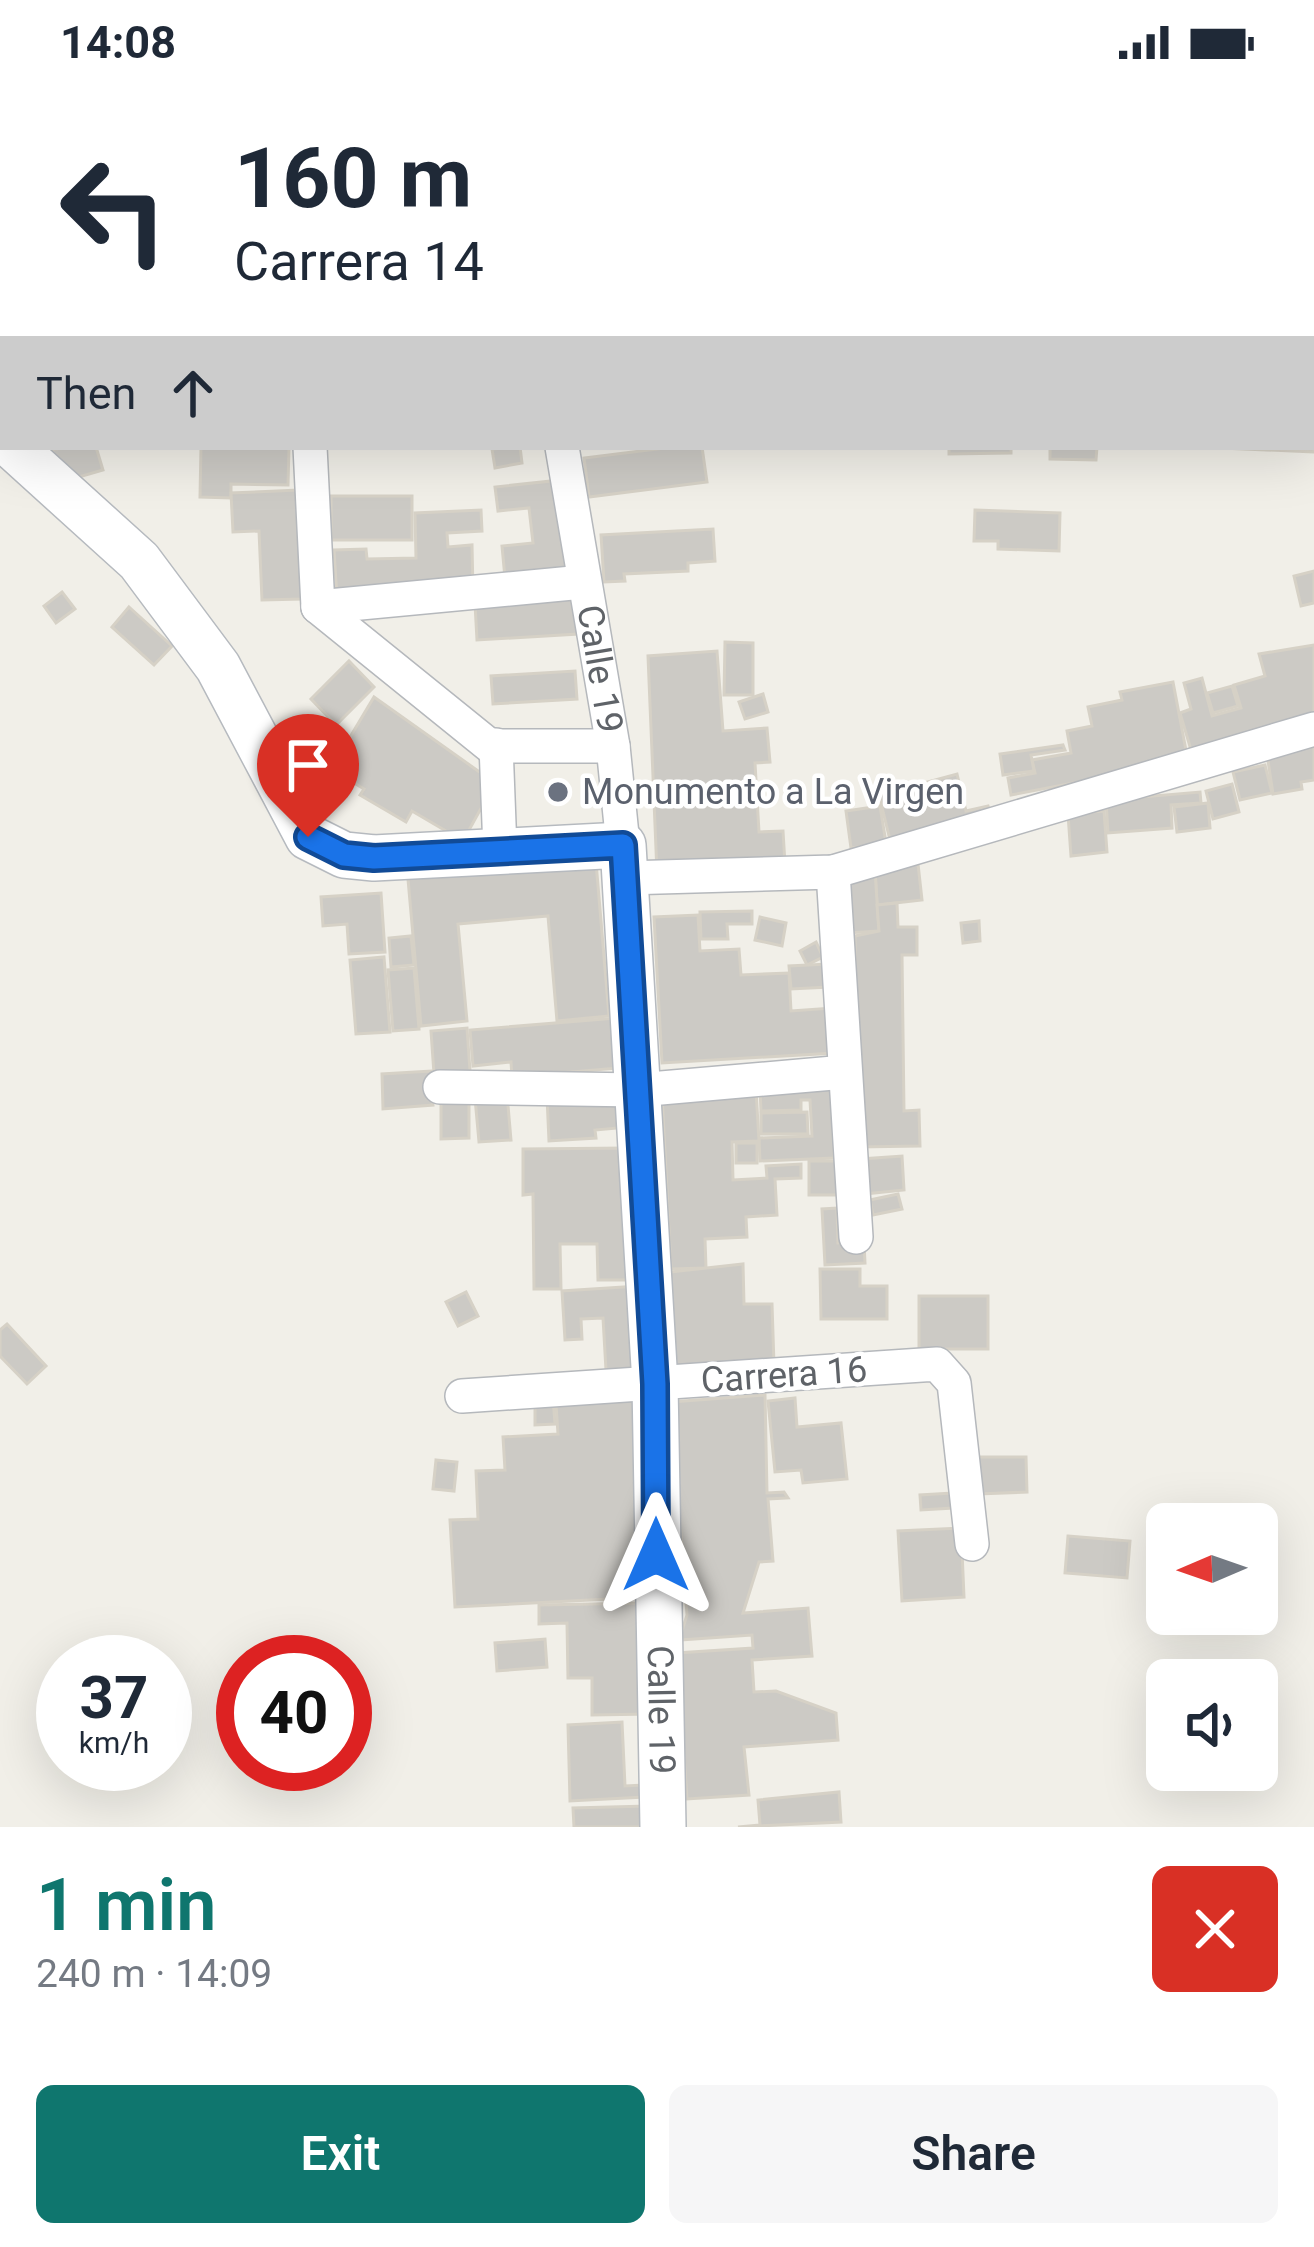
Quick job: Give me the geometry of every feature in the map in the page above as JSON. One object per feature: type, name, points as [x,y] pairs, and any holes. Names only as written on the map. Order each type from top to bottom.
[{"type":"street","points":[[16,450],[152,578],[218,667],[308,837],[344,855],[374,858],[500,850],[833,872],[1314,728]]},
{"type":"street","points":[[310,450],[318,607],[490,746],[613,746]]},
{"type":"street","name":"Calle 19","points":[[562,450],[613,746],[624,861],[655,1384],[663,1827]]},
{"type":"street","points":[[318,607],[583,582]]},
{"type":"street","points":[[496,745],[500,850]]},
{"type":"street","points":[[833,872],[856,1238]]},
{"type":"street","points":[[440,1087],[638,1090],[845,1072]]},
{"type":"street","name":"Carrera 16","points":[[462,1396],[937,1364],[954,1383],[972,1544]]},
{"type":"building","points":[[52,450],[97,450],[103,470],[62,482]]},
{"type":"building","points":[[201,450],[289,450],[288,485],[231,484],[231,498],[200,497]]},
{"type":"building","points":[[492,450],[520,450],[522,463],[495,468]]},
{"type":"building","points":[[649,450],[702,450],[707,482],[589,497],[584,458]]},
{"type":"building","points":[[949,450],[1011,450],[1011,453],[949,454]]},
{"type":"building","points":[[1050,450],[1097,450],[1096,460],[1050,459]]},
{"type":"building","points":[[561,480],[570,571],[505,578],[502,546],[533,543],[529,508],[498,511],[495,487]]},
{"type":"building","points":[[298,490],[302,599],[262,600],[259,531],[233,532],[231,493]]},
{"type":"building","points":[[331,496],[412,496],[412,540],[331,540]]},
{"type":"building","points":[[481,510],[482,531],[447,533],[448,547],[472,545],[473,592],[337,598],[334,550],[366,549],[367,559],[416,558],[415,513]]},
{"type":"building","points":[[975,510],[1060,513],[1059,551],[998,549],[998,541],[974,541]]},
{"type":"building","points":[[713,529],[715,561],[688,563],[688,571],[624,574],[625,581],[604,582],[601,535]]},
{"type":"building","points":[[1314,571],[1314,603],[1301,606],[1294,576]]},
{"type":"building","points":[[62,592],[75,609],[56,623],[44,606]]},
{"type":"building","points":[[575,598],[578,634],[477,640],[475,604]]},
{"type":"building","points":[[129,607],[172,646],[154,665],[112,627]]},
{"type":"building","points":[[725,642],[753,643],[753,695],[724,695]]},
{"type":"building","points":[[1314,645],[1314,715],[1191,750],[1180,713],[1191,709],[1184,683],[1202,678],[1212,716],[1241,708],[1234,685],[1265,676],[1259,654]]},
{"type":"building","points":[[717,651],[723,731],[767,728],[770,762],[755,763],[759,832],[783,831],[785,864],[657,873],[648,656]]},
{"type":"building","points":[[349,661],[374,687],[336,725],[311,699]]},
{"type":"building","points":[[575,671],[577,699],[493,704],[491,676]]},
{"type":"building","points":[[1173,682],[1188,761],[1011,795],[1008,778],[1035,773],[1032,760],[1071,753],[1067,731],[1092,726],[1088,707],[1122,700],[1120,692]]},
{"type":"building","points":[[1232,686],[1238,706],[1213,713],[1207,693]]},
{"type":"building","points":[[763,694],[768,712],[745,719],[739,702]]},
{"type":"building","points":[[374,697],[495,783],[463,841],[412,811],[406,822],[360,795],[364,789],[331,769]]},
{"type":"building","points":[[1063,745],[1065,750],[1031,755],[1034,771],[1003,775],[1000,754]]},
{"type":"building","points":[[1314,746],[1314,780],[1301,782],[1302,789],[1273,794],[1267,754]]},
{"type":"building","points":[[1265,765],[1272,793],[1240,800],[1233,772]]},
{"type":"building","points":[[957,774],[966,811],[988,806],[992,819],[891,844],[879,795]]},
{"type":"building","points":[[1232,784],[1239,812],[1213,819],[1206,791]]},
{"type":"building","points":[[1200,792],[1201,803],[1171,805],[1172,828],[1108,833],[1106,800]]},
{"type":"building","points":[[1208,803],[1210,828],[1177,832],[1174,807]]},
{"type":"building","points":[[880,806],[886,843],[851,848],[846,811]]},
{"type":"building","points":[[1104,811],[1107,852],[1071,856],[1068,814]]},
{"type":"building","points":[[596,862],[609,1016],[557,1021],[548,916],[458,924],[467,1021],[421,1026],[408,879]]},
{"type":"building","points":[[918,864],[922,900],[877,905],[875,868]]},
{"type":"building","points":[[875,871],[879,931],[847,933],[843,873]]},
{"type":"building","points":[[381,893],[385,952],[349,954],[347,924],[323,926],[321,897]]},
{"type":"building","points":[[897,903],[898,927],[917,927],[917,955],[902,955],[904,1111],[919,1110],[920,1146],[857,1147],[855,936],[879,931],[877,905]]},
{"type":"building","points":[[752,911],[752,924],[727,924],[728,939],[701,939],[700,912]]},
{"type":"building","points":[[698,915],[700,951],[739,949],[741,975],[789,973],[791,1011],[832,1008],[835,1053],[662,1063],[654,917]]},
{"type":"building","points":[[760,917],[786,923],[782,946],[755,940]]},
{"type":"building","points":[[979,921],[980,941],[963,943],[961,923]]},
{"type":"building","points":[[411,936],[414,965],[391,967],[389,938]]},
{"type":"building","points":[[816,942],[823,957],[807,965],[800,951]]},
{"type":"building","points":[[384,957],[390,1032],[356,1034],[350,960]]},
{"type":"building","points":[[828,964],[829,987],[791,989],[789,966]]},
{"type":"building","points":[[414,968],[419,1029],[393,1031],[388,970]]},
{"type":"building","points":[[616,1018],[619,1068],[512,1077],[511,1062],[473,1066],[470,1030]]},
{"type":"building","points":[[467,1028],[470,1071],[434,1074],[431,1031]]},
{"type":"building","points":[[431,1071],[433,1105],[383,1109],[382,1074]]},
{"type":"building","points":[[831,1086],[834,1158],[760,1161],[759,1138],[812,1136],[810,1100],[801,1100],[801,1110],[761,1111],[760,1089]]},
{"type":"building","points":[[756,1090],[759,1141],[732,1142],[733,1180],[767,1178],[766,1166],[801,1164],[801,1178],[775,1179],[777,1215],[746,1217],[747,1237],[705,1239],[706,1268],[671,1269],[662,1095]]},
{"type":"building","points":[[616,1092],[618,1128],[595,1130],[596,1138],[549,1141],[547,1097]]},
{"type":"building","points":[[507,1094],[511,1140],[479,1142],[475,1098]]},
{"type":"building","points":[[469,1095],[469,1138],[441,1139],[441,1096]]},
{"type":"building","points":[[807,1112],[808,1134],[761,1134],[761,1113]]},
{"type":"building","points":[[736,1143],[757,1143],[757,1163],[736,1163]]},
{"type":"building","points":[[626,1148],[632,1280],[598,1280],[597,1244],[560,1244],[561,1289],[534,1289],[533,1194],[523,1195],[523,1149]]},
{"type":"building","points":[[902,1156],[904,1190],[864,1194],[861,1159]]},
{"type":"building","points":[[809,1161],[839,1161],[840,1195],[809,1195]]},
{"type":"building","points":[[898,1194],[902,1209],[873,1215],[870,1200]]},
{"type":"building","points":[[837,1208],[838,1243],[864,1242],[865,1263],[825,1265],[822,1209]]},
{"type":"building","points":[[743,1264],[744,1304],[772,1304],[774,1365],[673,1368],[670,1272]]},
{"type":"building","points":[[820,1269],[860,1269],[860,1286],[887,1286],[887,1319],[821,1319]]},
{"type":"building","points":[[638,1286],[643,1368],[606,1370],[603,1318],[581,1319],[582,1339],[565,1340],[562,1291]]},
{"type":"building","points":[[466,1292],[478,1316],[458,1326],[446,1302]]},
{"type":"building","points":[[919,1296],[988,1296],[988,1349],[919,1349]]},
{"type":"building","points":[[7,1324],[46,1366],[27,1384],[0,1356],[0,1330]]},
{"type":"building","points":[[765,1395],[767,1493],[784,1492],[788,1498],[768,1499],[773,1561],[759,1562],[743,1613],[808,1608],[812,1656],[752,1660],[754,1692],[776,1691],[836,1713],[838,1740],[744,1747],[749,1795],[687,1799],[677,1653],[753,1648],[752,1635],[679,1640],[687,1615],[671,1402]]},
{"type":"building","points":[[535,1398],[553,1398],[555,1424],[535,1425]]},
{"type":"building","points":[[795,1398],[797,1427],[841,1423],[847,1479],[803,1483],[801,1470],[775,1472],[768,1401]]},
{"type":"building","points":[[644,1399],[647,1597],[455,1607],[450,1520],[478,1519],[476,1471],[505,1470],[503,1437],[558,1434],[556,1404]]},
{"type":"building","points":[[978,1457],[1026,1457],[1027,1492],[979,1494]]},
{"type":"building","points":[[436,1460],[457,1462],[454,1491],[433,1489]]},
{"type":"building","points":[[952,1493],[953,1508],[921,1510],[920,1495]]},
{"type":"building","points":[[961,1528],[964,1597],[902,1601],[898,1531]]},
{"type":"building","points":[[1068,1536],[1130,1541],[1127,1578],[1065,1573]]},
{"type":"building","points":[[647,1603],[650,1714],[592,1715],[592,1678],[568,1678],[567,1623],[539,1624],[539,1605]]},
{"type":"building","points":[[545,1639],[547,1667],[497,1671],[495,1643]]},
{"type":"building","points":[[622,1722],[625,1786],[643,1785],[644,1797],[570,1801],[568,1725]]},
{"type":"building","points":[[839,1792],[841,1822],[738,1827],[760,1825],[758,1800]]},
{"type":"building","points":[[647,1806],[647,1827],[574,1827],[573,1808]]},
{"type":"place","name":"Monumento a La Virgen","points":[[558,792]]},
{"type":"route","points":[[308,837],[344,855],[374,858],[623,845],[655,1384],[656,1555]]}]
